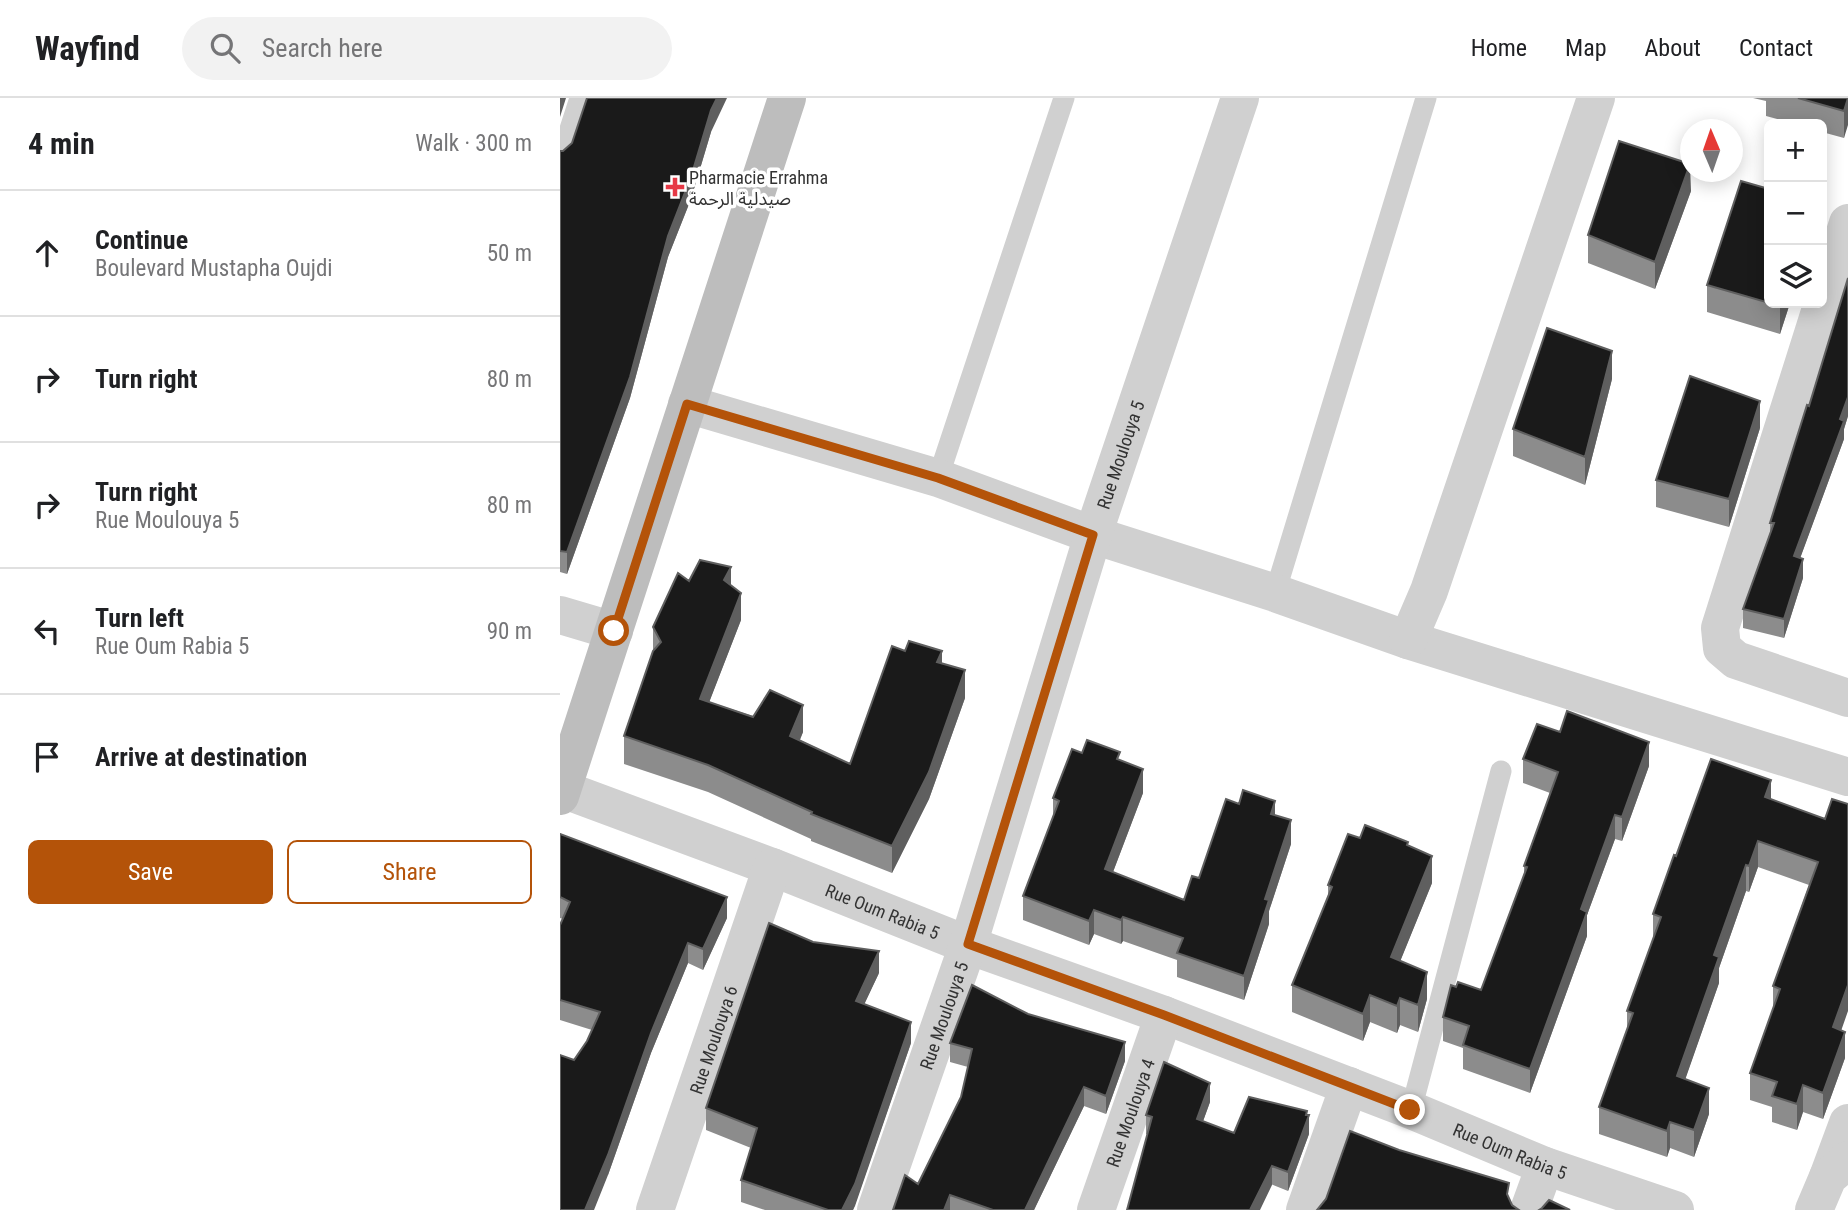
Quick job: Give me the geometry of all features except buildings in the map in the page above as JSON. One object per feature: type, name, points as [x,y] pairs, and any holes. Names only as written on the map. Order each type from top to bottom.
[{"type":"main road","points":[[561,792],[786,98]]},
{"type":"street","name":"Rue Moulouya 5","points":[[876,1210],[968,944],[1093,535],[1240,98]]},
{"type":"street","points":[[1408,640],[1429,591],[1596,98]]},
{"type":"street","points":[[1848,223],[1720,628],[1722,648],[1736,660],[1848,698]]},
{"type":"street","points":[[687,404],[938,478],[1093,535],[1275,593],[1408,640],[1848,776]]},
{"type":"street","points":[[560,615],[614,631]]},
{"type":"street","name":"Rue Oum Rabia 5","points":[[561,792],[772,867],[968,944],[1164,1015],[1410,1110],[1545,1166],[1675,1210]]},
{"type":"street","name":"Rue Moulouya 6","points":[[662,1208],[772,867]]},
{"type":"street","name":"Rue Moulouya 4","points":[[1096,1210],[1164,1015]]},
{"type":"street","points":[[1305,1210],[1349,1086]]},
{"type":"street","points":[[1830,1182],[1848,1123]]},
{"type":"street","points":[[1530,1210],[1545,1166]]},
{"type":"lane","points":[[560,160],[579,98]]},
{"type":"lane","points":[[938,478],[1065,98]]},
{"type":"lane","points":[[1275,593],[1426,98]]},
{"type":"lane","points":[[1410,1110],[1501,771]]},
{"type":"place","name":"Pharmacie Errahma صيدلية الرحمة","points":[[675,187]]},
{"type":"route","points":[[614,631],[687,404],[938,478],[1093,535],[968,944],[1164,1015],[1410,1110]]}]
